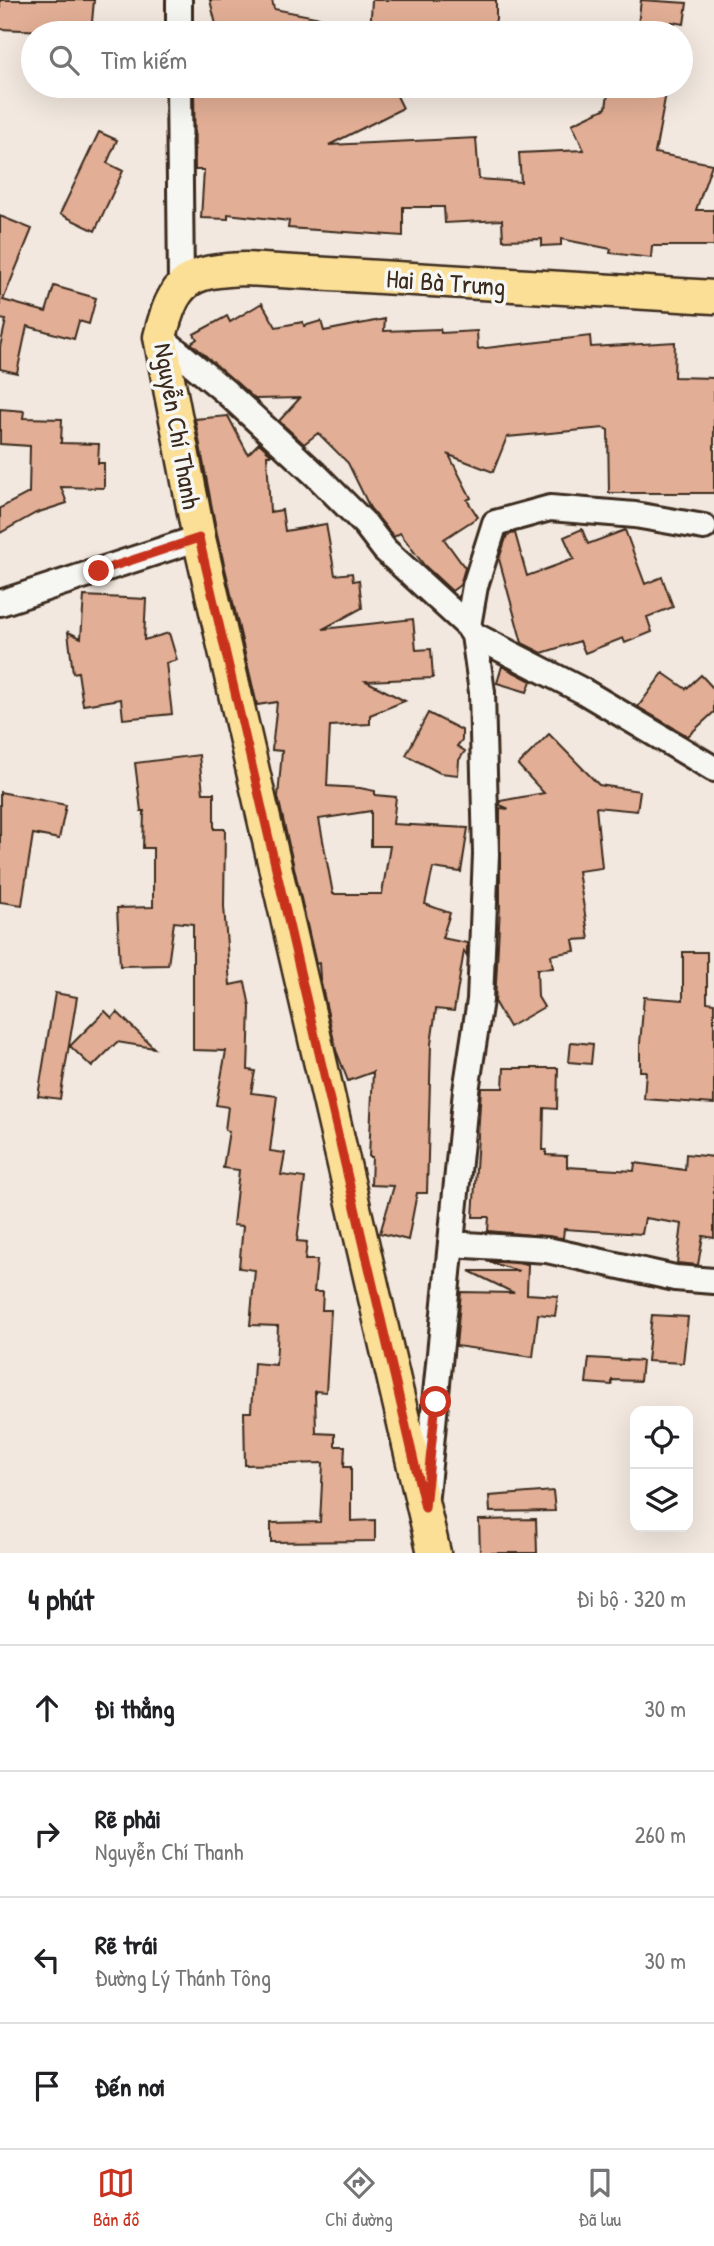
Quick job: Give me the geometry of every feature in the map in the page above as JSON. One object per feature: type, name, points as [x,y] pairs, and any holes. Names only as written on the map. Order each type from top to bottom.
[{"type":"main road","name":"Hai Bà Trưng","points":[[181,285],[208,271],[245,269],[714,297]]},
{"type":"main road","name":"Nguyễn Chí Thanh","points":[[181,285],[166,310],[160,337],[199,538],[435,1553]]},
{"type":"street","points":[[178,21],[179,0]]},
{"type":"street","points":[[179,98],[181,285]]},
{"type":"street","points":[[160,337],[226,392],[316,475],[365,524],[385,550],[471,631],[583,691],[714,769]]},
{"type":"street","points":[[425,1508],[466,1091],[480,1000],[486,854],[482,692],[471,631],[475,586],[495,523],[526,512],[550,508],[635,515],[704,527]]},
{"type":"street","points":[[0,603],[199,538]]},
{"type":"street","points":[[452,1244],[547,1250],[675,1278],[714,1281]]},
{"type":"building","points":[[0,0],[94,0],[92,21],[21,21],[21,30],[0,29]]},
{"type":"building","points":[[210,0],[272,0],[274,9],[336,21],[215,21]]},
{"type":"building","points":[[372,0],[496,0],[496,21],[371,21]]},
{"type":"building","points":[[641,0],[687,3],[684,21],[638,21]]},
{"type":"building","points":[[194,98],[398,98],[403,108],[329,145],[476,138],[479,179],[521,182],[519,153],[584,150],[572,124],[606,108],[607,98],[665,98],[655,153],[712,164],[696,210],[714,210],[714,246],[652,246],[651,258],[610,253],[611,249],[561,239],[561,245],[542,246],[542,239],[503,240],[502,220],[445,223],[444,207],[403,207],[403,236],[288,228],[289,221],[228,214],[228,219],[201,218],[204,170],[195,170]]},
{"type":"building","points":[[99,132],[117,140],[107,163],[123,171],[95,231],[60,214]]},
{"type":"building","points":[[0,216],[32,229],[3,300],[46,312],[54,286],[96,298],[89,324],[79,321],[74,339],[27,326],[17,373],[0,369],[0,347],[6,320],[0,319]]},
{"type":"building","points":[[262,303],[276,327],[303,322],[304,326],[321,321],[324,331],[385,319],[384,331],[477,331],[478,349],[590,336],[591,347],[675,342],[674,377],[714,378],[714,493],[609,493],[608,430],[604,428],[507,437],[493,472],[449,455],[471,498],[467,500],[478,517],[444,539],[465,568],[460,585],[452,591],[424,565],[400,533],[394,537],[370,508],[348,463],[318,433],[304,444],[279,421],[300,398],[255,399],[191,343],[197,339],[194,334],[227,316],[230,322]]},
{"type":"building","points":[[0,409],[24,411],[23,418],[62,419],[61,443],[99,444],[98,463],[104,463],[104,488],[61,487],[67,503],[36,513],[0,533],[0,508],[29,493],[30,446],[0,444]]},
{"type":"building","points":[[228,416],[248,454],[259,443],[272,455],[267,455],[270,512],[282,510],[285,531],[326,524],[335,575],[352,573],[353,581],[359,580],[362,608],[323,629],[413,619],[416,650],[431,649],[433,678],[366,681],[405,701],[370,715],[370,724],[330,726],[327,786],[360,788],[375,791],[375,795],[396,797],[393,824],[468,828],[461,872],[433,868],[425,904],[450,913],[442,938],[467,943],[467,956],[464,951],[454,1011],[436,1009],[431,1044],[427,1193],[417,1193],[408,1240],[380,1233],[394,1186],[371,1185],[372,1157],[369,1157],[373,1072],[348,1081],[336,1050],[319,963],[316,964],[278,797],[282,751],[272,750],[277,702],[257,705],[217,534],[195,419]],"holes":[[[371,811],[371,846],[390,846],[382,894],[333,894],[319,819]]]},
{"type":"building","points":[[582,529],[588,544],[625,530],[645,584],[662,577],[673,607],[647,617],[652,632],[625,643],[623,638],[585,653],[580,641],[542,653],[522,643],[499,559],[507,535],[515,533],[527,576],[574,559],[564,537]]},
{"type":"building","points":[[84,596],[146,599],[144,640],[169,633],[177,660],[166,663],[172,714],[123,719],[121,699],[83,705],[78,672],[73,673],[68,632],[81,638]]},
{"type":"building","points":[[502,666],[531,681],[527,692],[497,683]]},
{"type":"building","points":[[663,673],[686,689],[701,675],[714,689],[714,712],[688,736],[638,707]]},
{"type":"building","points":[[428,713],[462,730],[462,740],[457,746],[465,751],[459,760],[458,775],[440,773],[406,755]]},
{"type":"building","points":[[549,734],[599,785],[640,791],[637,811],[596,807],[602,868],[578,871],[589,939],[573,940],[575,951],[551,955],[553,968],[537,969],[538,997],[544,1007],[509,1027],[495,1003],[500,906],[500,808],[509,809],[500,805],[500,801],[544,793],[518,765]]},
{"type":"building","points":[[199,755],[203,793],[214,793],[214,829],[225,829],[224,906],[230,985],[245,982],[250,1007],[248,1070],[255,1071],[251,1093],[277,1096],[270,1151],[285,1153],[281,1175],[305,1178],[297,1241],[307,1242],[305,1260],[317,1260],[314,1292],[323,1292],[322,1310],[331,1310],[326,1392],[315,1391],[316,1433],[335,1434],[335,1446],[345,1446],[344,1467],[351,1467],[351,1521],[375,1520],[375,1541],[271,1542],[271,1523],[320,1522],[323,1463],[245,1465],[244,1412],[251,1412],[254,1363],[276,1365],[278,1326],[250,1325],[255,1270],[239,1268],[243,1226],[233,1225],[239,1170],[223,1168],[229,1131],[225,1130],[228,1107],[216,1105],[226,1051],[193,1050],[193,924],[174,922],[168,965],[120,966],[117,908],[153,907],[153,848],[143,848],[144,811],[141,811],[135,763]]},
{"type":"building","points":[[0,792],[66,805],[59,839],[33,834],[22,905],[0,902]]},
{"type":"building","points":[[683,952],[707,952],[707,1002],[714,1003],[714,1104],[644,1099],[646,1071],[640,1071],[640,1044],[644,997],[683,1000]]},
{"type":"building","points":[[55,993],[77,997],[60,1099],[38,1096]]},
{"type":"building","points":[[105,1011],[112,1018],[117,1012],[154,1048],[117,1042],[92,1067],[70,1046]]},
{"type":"building","points":[[571,1042],[593,1044],[591,1064],[569,1062]]},
{"type":"building","points":[[504,1068],[558,1068],[557,1109],[544,1108],[543,1150],[546,1150],[546,1155],[567,1156],[567,1167],[634,1171],[635,1163],[685,1170],[686,1154],[714,1157],[714,1238],[703,1236],[698,1265],[677,1263],[682,1224],[645,1218],[642,1234],[564,1229],[563,1238],[488,1231],[489,1217],[473,1217],[481,1088],[503,1088]]},
{"type":"building","points":[[486,1261],[528,1264],[527,1294],[558,1296],[555,1316],[538,1314],[533,1357],[456,1346],[461,1292],[514,1293],[469,1271],[519,1271]]},
{"type":"building","points":[[652,1315],[688,1317],[683,1363],[647,1361]]},
{"type":"building","points":[[589,1358],[642,1361],[640,1381],[612,1380],[612,1385],[586,1383]]},
{"type":"building","points":[[553,1491],[555,1511],[490,1512],[489,1496]]},
{"type":"building","points":[[536,1519],[537,1553],[480,1553],[479,1520]]},
{"type":"route","points":[[99,571],[199,538],[425,1508],[436,1402]]}]
